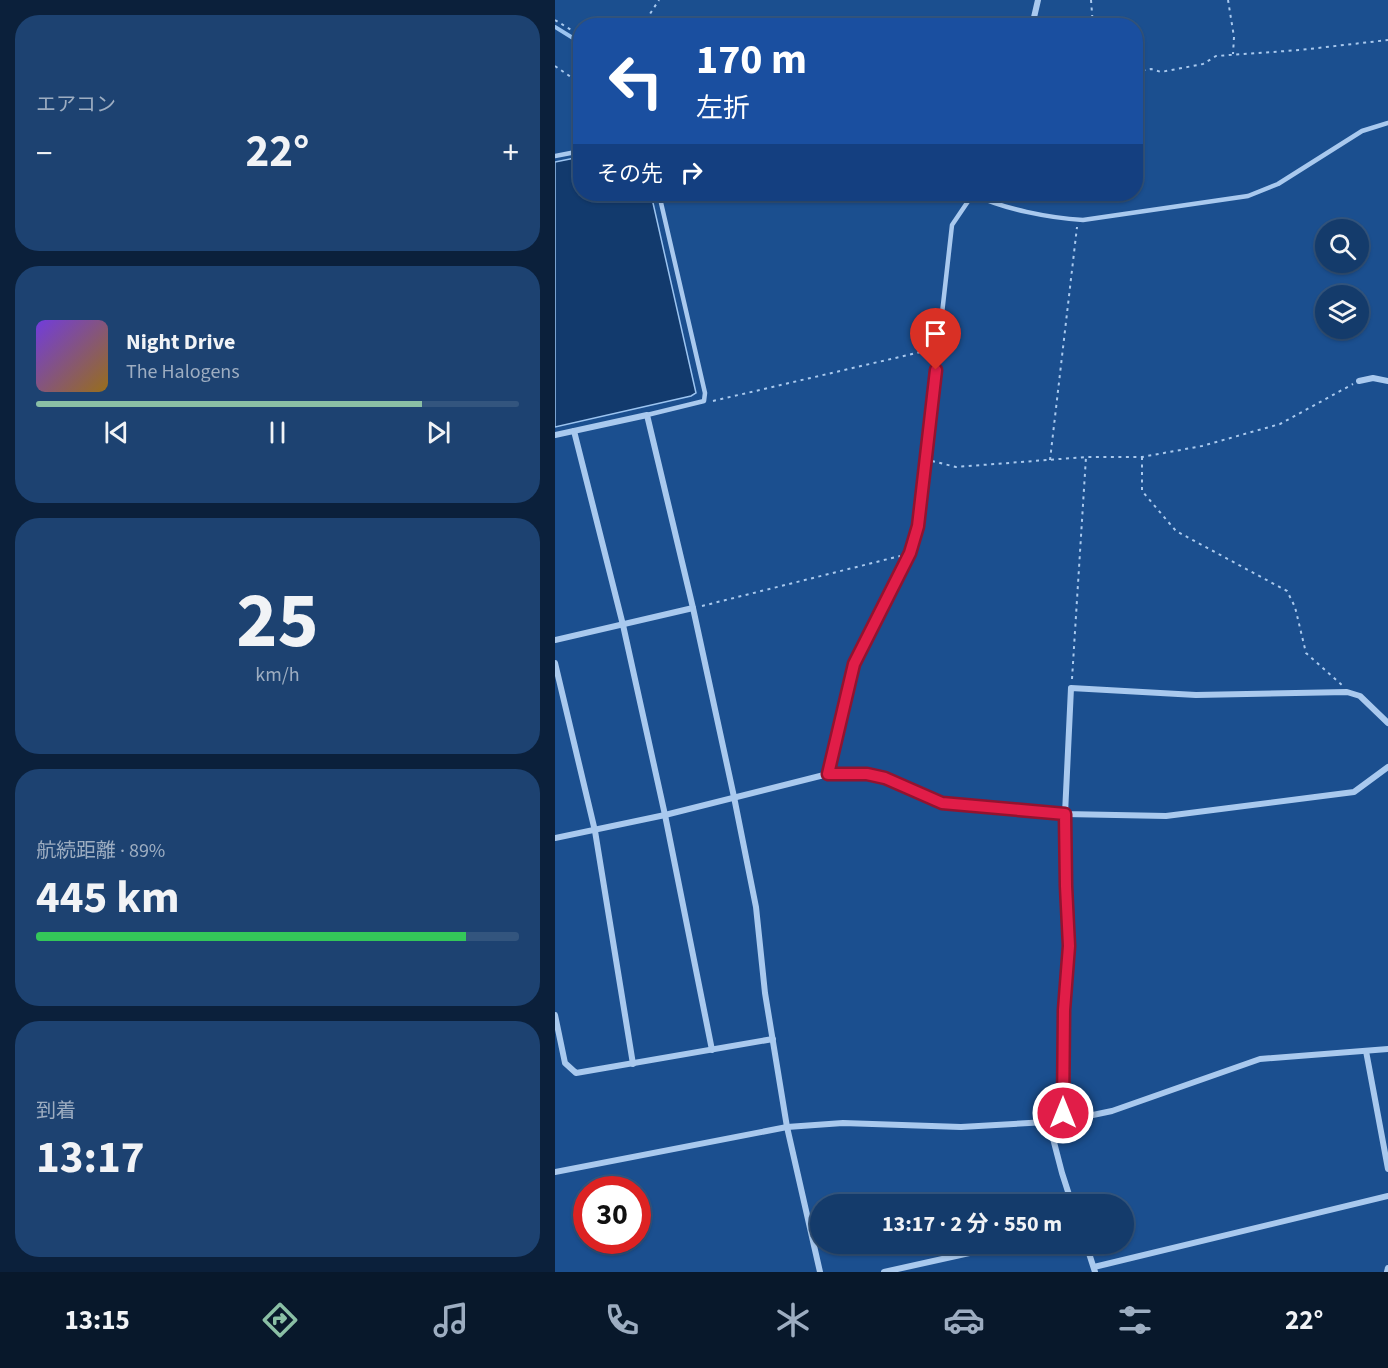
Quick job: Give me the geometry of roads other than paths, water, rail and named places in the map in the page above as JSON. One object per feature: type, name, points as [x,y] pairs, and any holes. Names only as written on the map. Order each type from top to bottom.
[{"type":"street","points":[[1034,18],[1038,0]]},
{"type":"street","points":[[1359,381],[1373,378],[1388,381]]},
{"type":"street","points":[[555,435],[647,414],[693,608],[734,797],[756,907],[787,1126],[820,1272]]},
{"type":"street","points":[[574,431],[623,625],[665,814],[712,1050]]},
{"type":"street","points":[[555,640],[693,608]]},
{"type":"street","points":[[555,663],[595,831],[633,1064]]},
{"type":"street","points":[[1064,1121],[1064,1010],[1069,946],[1065,814],[1071,688],[1196,695],[1347,692],[1360,696],[1388,723]]},
{"type":"street","points":[[555,838],[595,831],[828,774],[867,774],[885,778],[942,803],[1065,814],[1165,816],[1354,792],[1388,767]]},
{"type":"street","points":[[555,1015],[565,1064],[576,1073],[773,1039]]},
{"type":"street","points":[[555,1172],[787,1126],[843,1123],[961,1126],[1064,1121],[1112,1111],[1260,1059],[1388,1049]]},
{"type":"street","points":[[1366,1051],[1388,1169]]},
{"type":"street","points":[[1049,1123],[1069,1194]]},
{"type":"street","points":[[1090,1254],[1095,1269],[1388,1196]]},
{"type":"street","points":[[884,1272],[965,1254]]},
{"type":"lane","points":[[987,201],[1078,220],[1100,219],[1248,196],[1278,184],[1362,131],[1388,123]]},
{"type":"lane","points":[[555,156],[573,153]]},
{"type":"lane","points":[[647,414],[704,400],[705,393],[661,201]]},
{"type":"lane","points":[[828,774],[854,664],[910,553],[918,526],[952,225],[969,201]]},
{"type":"water","points":[[573,158],[573,201],[653,201],[696,393],[691,396],[555,427],[555,162]]},
{"type":"waterway","points":[[555,27],[573,38]]}]
